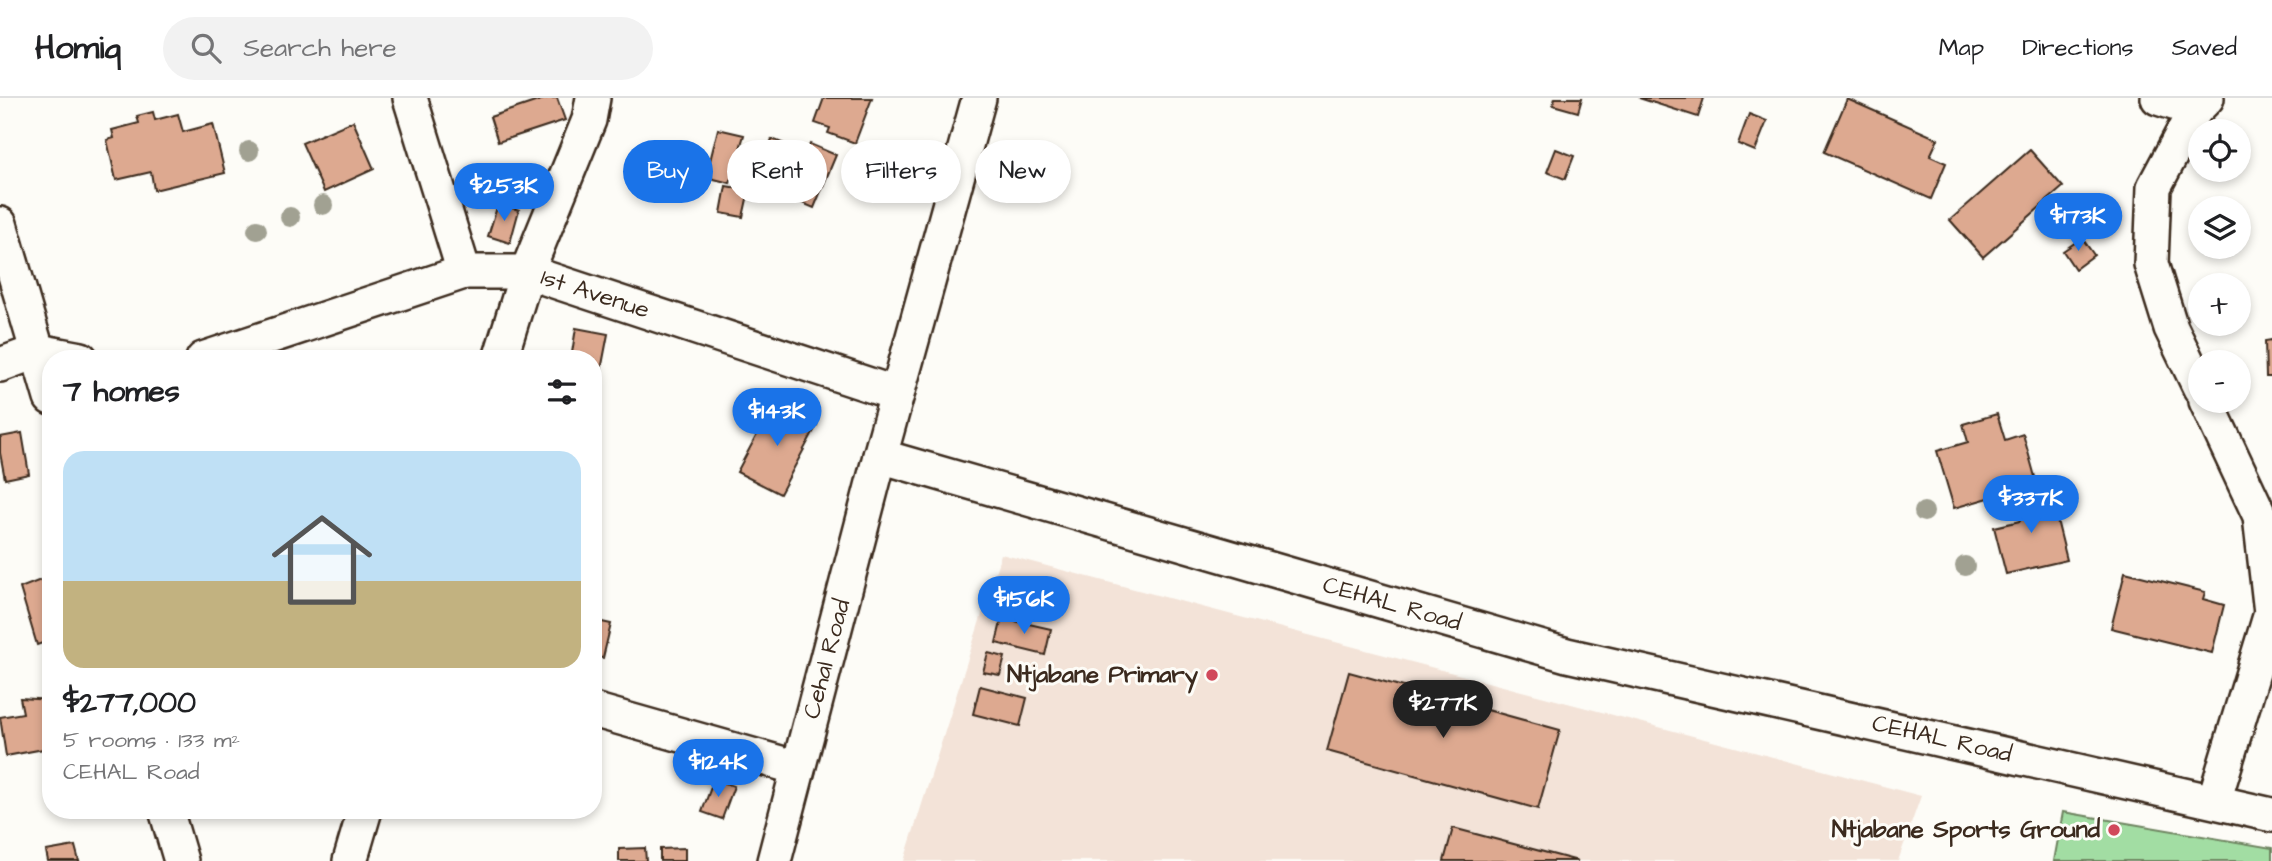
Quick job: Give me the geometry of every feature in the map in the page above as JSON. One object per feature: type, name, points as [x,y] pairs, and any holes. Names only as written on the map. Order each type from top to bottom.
[{"type":"street","points":[[410,98],[464,272]]},
{"type":"street","points":[[503,350],[527,272],[589,120],[593,98]]},
{"type":"street","points":[[880,456],[979,98]]},
{"type":"street","points":[[2158,98],[2201,104],[2154,187],[2151,264],[2171,328],[2188,363]]},
{"type":"street","points":[[0,224],[42,365]]},
{"type":"street","name":"1st Avenue","points":[[230,350],[464,272],[527,272],[897,394]]},
{"type":"street","points":[[0,365],[42,352]]},
{"type":"street","points":[[2212,413],[2260,516],[2271,613],[2214,800]]},
{"type":"street","name":"Cehal Road","points":[[774,861],[880,456]]},
{"type":"street","name":"CEHAL Road","points":[[880,456],[1567,655],[2272,815]]},
{"type":"street","points":[[602,713],[798,768]]},
{"type":"street","points":[[169,819],[181,861]]},
{"type":"street","points":[[349,861],[362,819]]},
{"type":"shaded area","name":"Ntjabane Primary","points":[[1001,554],[1921,796],[1898,861],[904,861]]},
{"type":"green space","name":"Ntjabane Sports Ground","points":[[2063,812],[2272,848],[2272,861],[2054,861]]},
{"type":"building","points":[[547,98],[557,98],[565,120],[498,142],[490,117]]},
{"type":"building","points":[[824,98],[872,98],[856,140],[847,140],[828,133],[830,128],[815,123]]},
{"type":"building","points":[[1555,98],[1582,98],[1578,112],[1553,105]]},
{"type":"building","points":[[1639,98],[1704,98],[1698,117]]},
{"type":"building","points":[[1847,99],[1938,139],[1930,156],[1946,163],[1931,199],[1824,152]]},
{"type":"building","points":[[153,112],[155,120],[178,114],[183,132],[213,124],[225,173],[154,190],[151,172],[116,180],[107,140],[114,138],[112,130],[139,123],[137,116]]},
{"type":"building","points":[[1749,114],[1767,121],[1755,151],[1738,144]]},
{"type":"building","points":[[353,121],[374,169],[324,192],[302,143]]},
{"type":"building","points":[[718,129],[744,135],[743,140],[727,140],[727,182],[713,179],[713,149]]},
{"type":"building","points":[[1556,149],[1574,156],[1565,179],[1547,172]]},
{"type":"building","points":[[2030,150],[2063,187],[1983,257],[1950,220]]},
{"type":"building","points":[[827,151],[836,155],[827,177]]},
{"type":"building","points":[[727,186],[727,203],[746,203],[743,217],[721,213]]},
{"type":"building","points":[[802,203],[816,203],[814,208]]},
{"type":"building","points":[[498,204],[519,210],[510,243],[488,236]]},
{"type":"building","points":[[2082,238],[2094,255],[2075,269],[2063,251]]},
{"type":"building","points":[[576,328],[608,334],[602,365],[602,350],[572,350]]},
{"type":"building","points":[[2272,340],[2272,377],[2266,377],[2265,341]]},
{"type":"building","points":[[774,403],[817,425],[780,494],[737,472]]},
{"type":"building","points":[[1997,414],[2005,440],[2023,434],[2037,484],[1954,508],[1937,451],[1968,442],[1963,424]]},
{"type":"building","points":[[22,433],[29,474],[5,479],[0,437]]},
{"type":"building","points":[[2044,488],[2050,513],[2055,512],[2067,560],[2006,574],[1994,527],[2020,521],[2014,496]]},
{"type":"building","points":[[2125,572],[2205,592],[2203,599],[2224,605],[2212,653],[2111,628]]},
{"type":"building","points":[[42,579],[42,643],[37,645],[20,588]]},
{"type":"building","points":[[1002,618],[1051,629],[1045,655],[996,643]]},
{"type":"building","points":[[602,622],[611,624],[602,658]]},
{"type":"building","points":[[988,653],[1005,657],[1000,675],[983,672]]},
{"type":"building","points":[[1349,672],[1560,730],[1538,809],[1327,751]]},
{"type":"building","points":[[980,686],[1027,698],[1020,726],[973,714]]},
{"type":"building","points":[[20,698],[42,699],[42,749],[6,756],[0,717],[23,713]]},
{"type":"building","points":[[714,779],[734,786],[722,819],[702,812]]},
{"type":"building","points":[[1453,828],[1578,861],[1444,861]]},
{"type":"building","points":[[75,846],[79,861],[48,861],[46,851]]},
{"type":"building","points":[[645,848],[646,861],[619,861],[619,849]]},
{"type":"building","points":[[685,848],[685,861],[660,861],[660,849]]},
{"type":"place","name":"Ntjabane Primary","points":[[1212,675]]},
{"type":"place","name":"Ntjabane Sports Ground","points":[[2114,830]]}]
